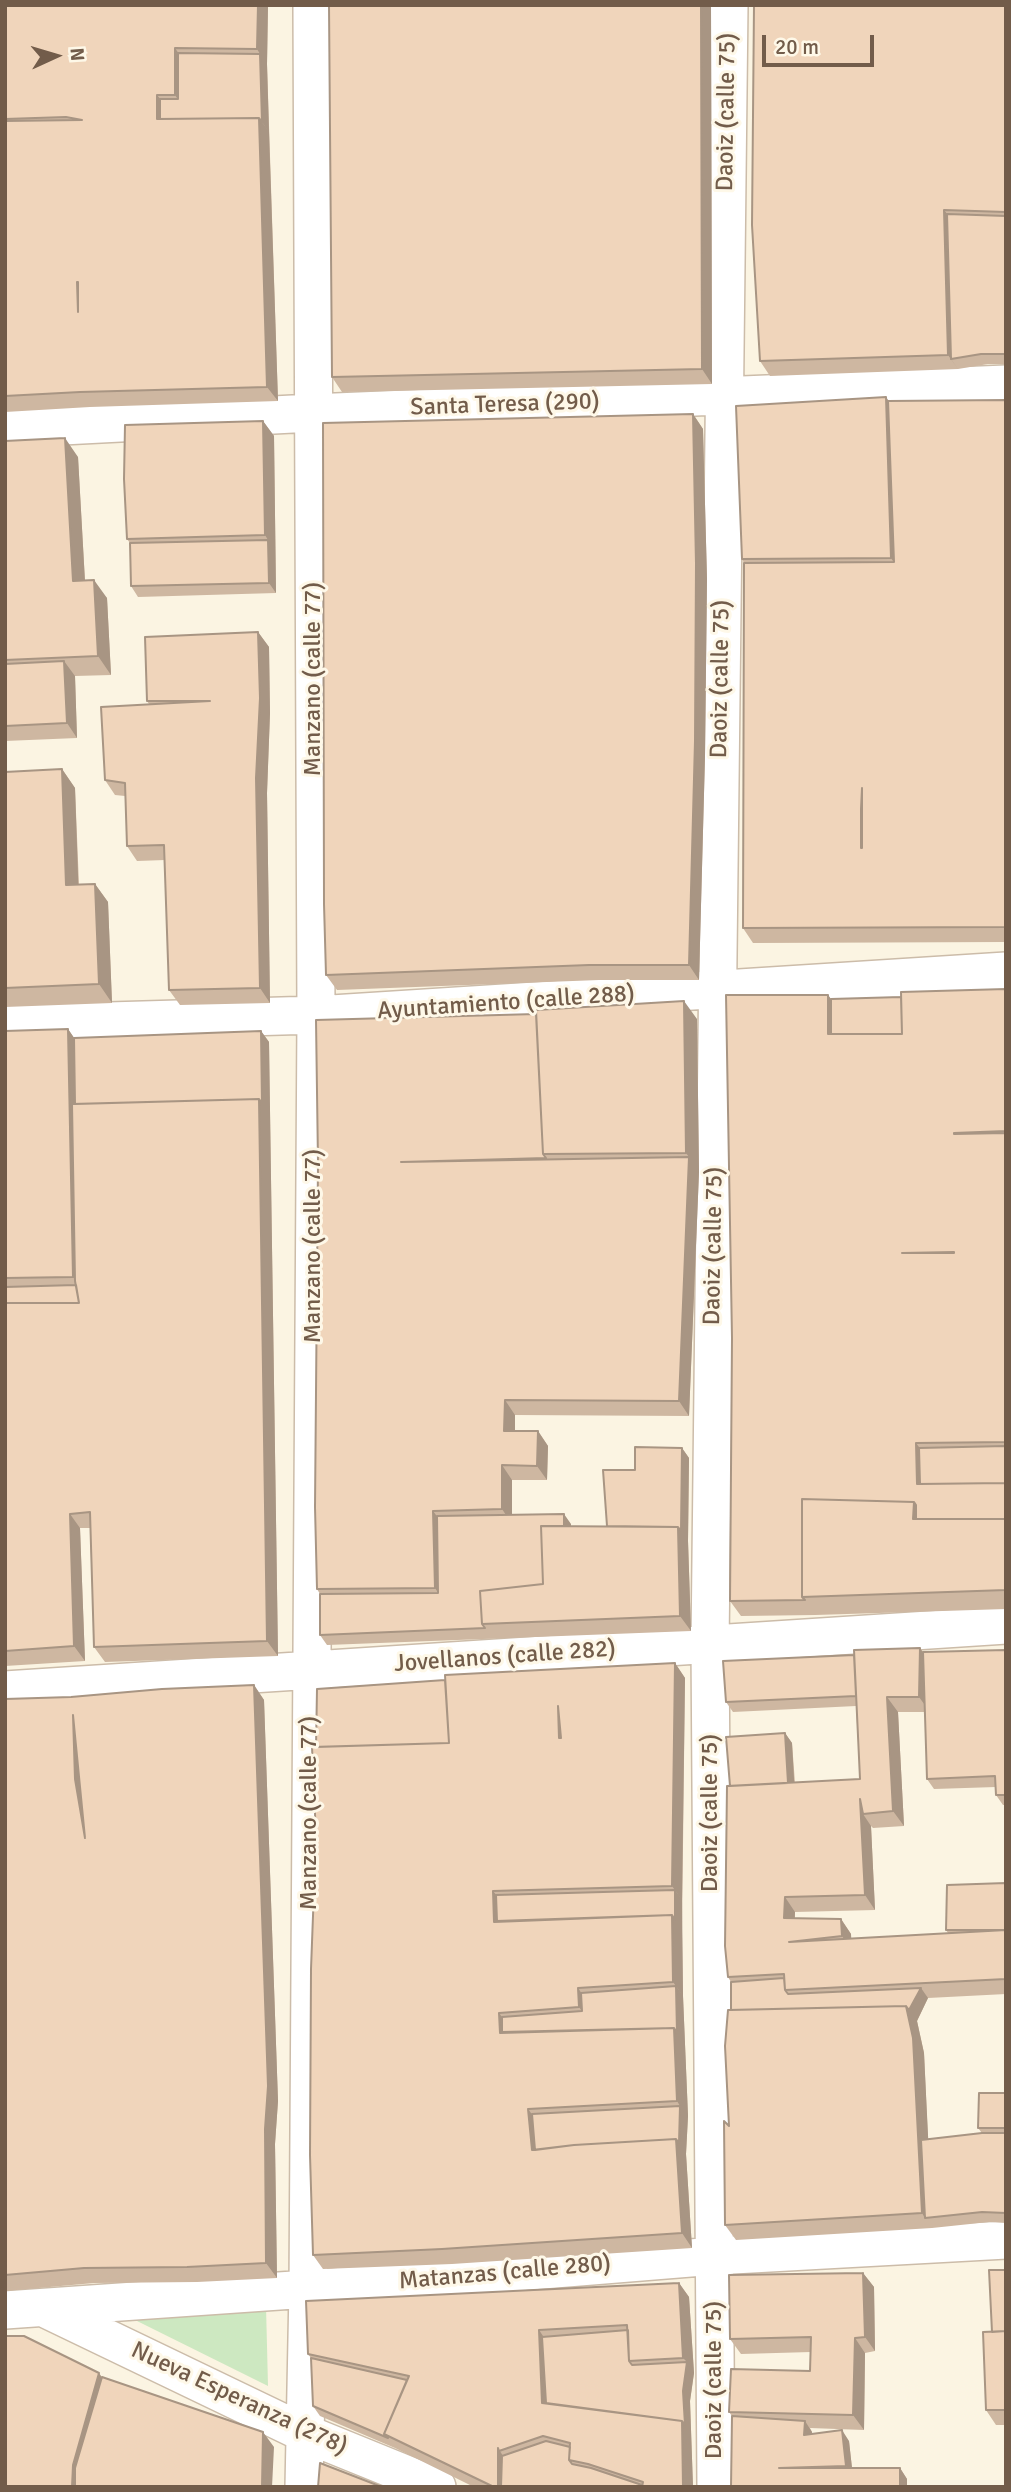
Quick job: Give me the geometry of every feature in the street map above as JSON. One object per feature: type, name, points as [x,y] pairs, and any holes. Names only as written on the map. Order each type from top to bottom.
[{"type":"street","name":"Manzano (calle 77)","points":[[304,2487],[308,2289],[316,1015],[312,5]]},
{"type":"street","name":"Daoiz (calle 75)","points":[[716,2487],[710,1644],[729,5]]},
{"type":"street","name":"Santa Teresa (290)","points":[[5,429],[312,413],[1006,384]]},
{"type":"street","name":"Ayuntamiento (calle 288)","points":[[5,1024],[316,1015],[1006,971]]},
{"type":"street","name":"Jovellanos (calle 282)","points":[[5,1690],[1006,1625]]},
{"type":"street","name":"Matanzas (calle 280)","points":[[5,2310],[715,2256],[1006,2241]]},
{"type":"street","name":"Nueva Esperanza (278)","points":[[43,2307],[304,2433],[437,2487]]},
{"type":"green space","points":[[266,2306],[268,2386],[135,2320]]},
{"type":"building","points":[[5,5],[258,5],[257,49],[175,48],[175,95],[157,95],[157,119],[259,118],[267,387],[5,396],[5,121],[82,120],[66,117],[5,119]]},
{"type":"building","points":[[329,5],[701,5],[702,369],[332,377]]},
{"type":"building","points":[[754,5],[1006,5],[1006,212],[944,210],[948,355],[760,361],[752,225]]},
{"type":"building","points":[[178,53],[260,54],[262,122],[259,118],[160,119],[160,99],[178,99]]},
{"type":"building","points":[[947,214],[1006,216],[1006,354],[981,354],[951,359]]},
{"type":"building","points":[[886,397],[891,558],[742,559],[736,406]]},
{"type":"building","points":[[1006,400],[1006,927],[743,928],[744,563],[894,562],[888,401]],"holes":[[[862,788],[862,848],[861,848]]]},
{"type":"building","points":[[693,414],[695,741],[689,965],[589,965],[326,975],[323,423]]},
{"type":"building","points":[[263,421],[265,535],[127,539],[125,425]]},
{"type":"building","points":[[65,438],[73,581],[94,580],[98,656],[5,660],[5,441]]},
{"type":"building","points":[[268,540],[269,583],[131,586],[130,543]]},
{"type":"building","points":[[258,632],[260,698],[256,778],[260,988],[169,990],[164,845],[127,846],[125,783],[105,780],[101,707],[210,701],[147,701],[145,637]]},
{"type":"building","points":[[64,661],[67,723],[5,726],[5,664]]},
{"type":"building","points":[[62,769],[66,885],[95,884],[99,984],[5,988],[5,772]]},
{"type":"building","points":[[1006,989],[1006,1131],[954,1134],[1006,1133],[1006,1442],[916,1443],[917,1484],[1006,1483],[1006,1519],[916,1519],[914,1502],[802,1499],[802,1597],[805,1600],[730,1601],[732,1338],[726,995],[828,995],[828,1034],[902,1034],[901,992]]},
{"type":"building","points":[[901,997],[902,1034],[831,1034],[831,999]]},
{"type":"building","points":[[684,1001],[686,1153],[543,1154],[536,1010]]},
{"type":"building","points":[[536,1014],[543,1154],[546,1158],[401,1162],[689,1157],[679,1401],[505,1400],[504,1431],[538,1431],[537,1466],[502,1465],[502,1509],[433,1511],[435,1588],[317,1589],[316,1020]]},
{"type":"building","points":[[68,1029],[73,1277],[5,1278],[5,1031]]},
{"type":"building","points":[[261,1031],[262,1103],[259,1099],[75,1104],[74,1038]]},
{"type":"building","points":[[259,1099],[267,1641],[94,1647],[90,1512],[70,1514],[74,1646],[5,1651],[5,1303],[79,1303],[75,1281],[72,1104]]},
{"type":"building","points":[[76,1285],[79,1303],[5,1303],[5,1287]]},
{"type":"building","points":[[1006,1446],[1006,1483],[920,1484],[919,1448]]},
{"type":"building","points":[[635,1447],[682,1448],[681,1531],[678,1527],[607,1526],[603,1470],[635,1470]]},
{"type":"building","points":[[802,1499],[914,1502],[913,1519],[1006,1519],[1006,1590],[802,1597]]},
{"type":"building","points":[[564,1514],[564,1526],[541,1526],[543,1584],[480,1591],[482,1624],[485,1628],[320,1635],[320,1594],[438,1593],[437,1516]]},
{"type":"building","points":[[541,1526],[678,1527],[680,1616],[482,1624],[480,1591],[543,1584]]},
{"type":"building","points":[[920,1648],[919,1697],[887,1697],[893,1811],[863,1814],[860,1799],[865,1895],[785,1897],[784,1918],[841,1919],[842,1936],[789,1942],[1006,1930],[1006,1979],[785,1990],[784,1974],[728,1977],[725,1946],[727,1786],[860,1779],[854,1650]]},
{"type":"building","points":[[1006,1650],[1006,1795],[996,1795],[995,1776],[927,1779],[923,1652]]},
{"type":"building","points":[[854,1655],[856,1696],[726,1702],[723,1661]]},
{"type":"building","points":[[675,1663],[672,1886],[493,1891],[494,1922],[672,1915],[673,1982],[578,1988],[579,2007],[499,2013],[500,2033],[674,2028],[677,2101],[528,2109],[532,2150],[676,2139],[682,2233],[313,2255],[310,2155],[311,1969],[316,1836],[312,1747],[449,1743],[445,1675]],"holes":[[[558,1706],[561,1738],[559,1738]]]},
{"type":"building","points":[[445,1680],[449,1743],[316,1747],[317,1689]]},
{"type":"building","points":[[254,1685],[268,2086],[265,2129],[266,2263],[84,2268],[5,2275],[5,1699],[71,1697]],"holes":[[[73,1715],[85,1838],[75,1779]]]},
{"type":"building","points":[[785,1733],[788,1783],[730,1786],[726,1737]]},
{"type":"building","points":[[1006,1883],[1006,1930],[946,1930],[947,1885]]},
{"type":"building","points":[[675,1890],[675,1920],[672,1915],[497,1921],[496,1895]]},
{"type":"building","points":[[784,1978],[788,1994],[921,1988],[909,2010],[906,2006],[731,2010],[731,1982]]},
{"type":"building","points":[[676,1986],[677,2033],[674,2028],[502,2032],[502,2017],[582,2011],[581,1993]]},
{"type":"building","points":[[906,2006],[913,2038],[922,2213],[725,2225],[724,2121],[729,2126],[725,2046],[728,2010]]},
{"type":"building","points":[[979,2093],[1006,2093],[1006,2128],[978,2128]]},
{"type":"building","points":[[680,2106],[679,2143],[676,2139],[535,2150],[532,2114]]},
{"type":"building","points":[[1006,2133],[1006,2213],[982,2212],[925,2218],[921,2140]]},
{"type":"building","points":[[989,2270],[1006,2270],[1006,2331],[992,2332]]},
{"type":"building","points":[[863,2273],[865,2337],[855,2338],[853,2415],[729,2412],[731,2369],[810,2371],[811,2337],[730,2339],[729,2275]]},
{"type":"building","points":[[679,2283],[683,2358],[629,2361],[627,2325],[539,2330],[542,2403],[682,2421],[683,2487],[642,2487],[643,2482],[569,2460],[570,2443],[543,2436],[499,2451],[498,2448],[498,2487],[494,2487],[384,2434],[409,2376],[308,2354],[306,2301]]},
{"type":"building","points":[[628,2330],[629,2361],[632,2365],[687,2362],[683,2391],[685,2425],[682,2421],[546,2403],[542,2337]]},
{"type":"building","points":[[1006,2331],[1006,2410],[986,2410],[983,2332]]},
{"type":"building","points":[[5,2336],[24,2336],[99,2373],[73,2465],[72,2487],[5,2487]]},
{"type":"building","points":[[311,2358],[407,2380],[384,2434],[388,2438],[313,2406]]},
{"type":"building","points":[[102,2377],[263,2432],[262,2487],[75,2487],[75,2468]]},
{"type":"building","points":[[732,2416],[805,2421],[804,2435],[842,2430],[846,2466],[779,2468],[900,2468],[900,2487],[731,2487]]},
{"type":"building","points":[[546,2441],[570,2447],[569,2460],[572,2464],[591,2468],[642,2487],[501,2487],[502,2456]]},
{"type":"building","points":[[320,2463],[382,2487],[318,2487]]}]
